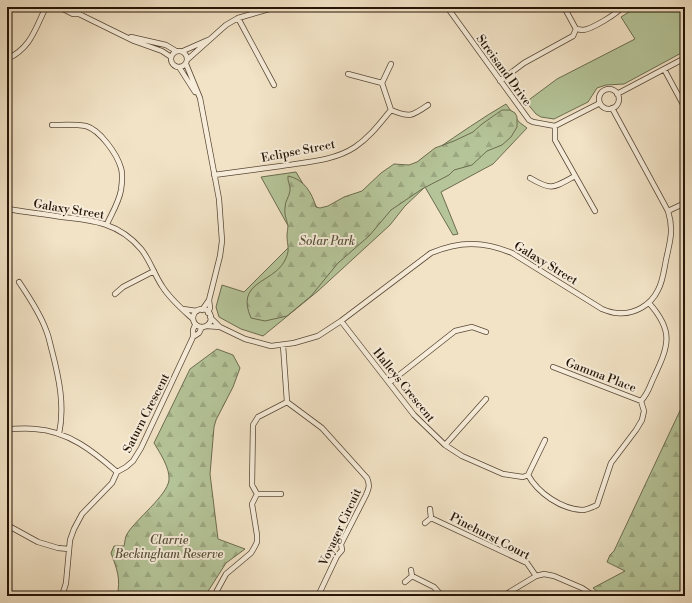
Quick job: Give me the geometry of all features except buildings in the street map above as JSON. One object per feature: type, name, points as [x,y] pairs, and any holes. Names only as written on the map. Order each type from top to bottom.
[{"type":"street","points":[[7,59],[21,51],[26,45],[46,7]]},
{"type":"street","points":[[59,7],[73,14],[79,14],[145,46],[162,51],[171,57],[174,65],[179,67],[200,98]]},
{"type":"street","points":[[72,7],[79,11],[79,14]]},
{"type":"street","points":[[209,300],[194,315],[193,319],[195,325],[204,327],[210,322],[209,300],[220,256],[222,241],[220,199],[214,175],[200,98],[186,64],[188,59],[199,51],[226,25],[238,18],[276,7]]},
{"type":"street","name":"Streisand Drive","points":[[447,7],[530,120],[555,126]]},
{"type":"street","points":[[564,7],[576,29]]},
{"type":"street","points":[[576,29],[583,30],[593,26],[619,12],[622,7]]},
{"type":"street","points":[[238,18],[274,85]]},
{"type":"street","points":[[500,81],[524,63],[573,36],[576,29]]},
{"type":"street","points":[[121,34],[166,45],[176,51],[183,51],[211,38]]},
{"type":"street","points":[[171,57],[176,51]]},
{"type":"street","points":[[183,51],[187,54],[188,59]]},
{"type":"street","points":[[617,94],[685,58]]},
{"type":"street","points":[[179,67],[186,64]]},
{"type":"street","points":[[391,64],[382,83],[391,110],[410,116],[428,105]]},
{"type":"street","points":[[664,69],[685,108]]},
{"type":"street","points":[[348,74],[382,83]]},
{"type":"street","points":[[611,90],[617,94],[618,102],[612,108],[604,108],[600,103],[599,96],[604,91],[611,90]]},
{"type":"street","points":[[595,211],[555,140],[555,126],[600,103]]},
{"type":"street","points":[[545,440],[528,475],[531,481],[543,493],[566,506],[583,510],[597,505],[611,463],[642,420],[644,412],[641,401],[649,393],[650,386],[665,352],[667,339],[665,327],[658,313],[649,303],[656,295],[662,281],[672,227],[668,211],[612,108]]},
{"type":"street","name":"Eclipse Street","points":[[214,175],[303,163],[340,154],[354,148],[367,138],[391,110]]},
{"type":"street","points":[[52,125],[86,126],[96,130],[111,149],[121,168],[122,188],[119,199],[107,224]]},
{"type":"street","points":[[530,178],[545,186],[552,187],[575,176]]},
{"type":"street","points":[[668,211],[683,204]]},
{"type":"street","name":"Galaxy Street","points":[[7,209],[79,218],[107,224],[128,236],[141,249],[162,286],[174,302],[193,319]]},
{"type":"street","name":"Galaxy Street","points":[[209,315],[220,327],[245,339],[271,346],[283,345],[318,336],[341,321],[431,253],[448,246],[468,244],[487,244],[499,247],[512,253],[602,309],[624,314],[638,310],[649,303]]},
{"type":"street","points":[[115,294],[123,287],[154,270]]},
{"type":"street","points":[[19,282],[33,304],[46,330],[62,406],[59,434]]},
{"type":"street","points":[[183,309],[199,310],[209,315]]},
{"type":"street","name":"Halleys Crescent","points":[[341,321],[414,416],[445,445],[462,456],[503,474],[523,477],[528,475]]},
{"type":"street","name":"Saturn Crescent","points":[[194,337],[193,330],[195,325]]},
{"type":"street","name":"Galaxy Street","points":[[204,327],[220,327]]},
{"type":"street","name":"Saturn Crescent","points":[[62,596],[66,583],[70,540],[74,529],[82,514],[112,483],[117,472],[133,461],[141,448],[194,337],[204,327]]},
{"type":"street","points":[[389,383],[455,331],[472,327],[486,332]]},
{"type":"street","points":[[257,494],[252,485],[254,425],[258,417],[271,409],[288,402],[283,345]]},
{"type":"street","name":"Gamma Place","points":[[553,367],[641,401]]},
{"type":"street","points":[[445,445],[486,399]]},
{"type":"street","name":"Voyager Circuit","points":[[288,402],[322,428],[367,478],[369,483],[369,488],[366,495],[342,544],[342,550],[318,596]]},
{"type":"street","points":[[7,429],[34,428],[71,438],[87,447],[117,472]]},
{"type":"street","points":[[257,494],[281,494]]},
{"type":"street","points":[[214,596],[226,574],[251,553],[257,542],[252,504],[257,494]]},
{"type":"street","name":"Pinehurst Court","points":[[430,509],[431,518]]},
{"type":"street","name":"Pinehurst Court","points":[[425,523],[431,518]]},
{"type":"street","name":"Pinehurst Court","points":[[431,518],[527,563],[536,576]]},
{"type":"street","points":[[7,525],[38,542],[58,548],[69,549]]},
{"type":"street","points":[[411,570],[412,576]]},
{"type":"street","points":[[503,596],[536,576],[544,574],[554,576],[582,588],[594,596]]},
{"type":"street","points":[[405,582],[412,576]]},
{"type":"street","points":[[412,576],[434,587],[442,596]]},
{"type":"green space","points":[[630,7],[685,7],[685,51],[624,84],[606,85],[597,88],[588,102],[554,119],[541,117],[536,114],[526,102],[557,79],[635,39],[621,17],[629,12]]},
{"type":"green space","name":"Solar Park","points":[[506,104],[519,122],[527,128],[493,164],[441,192],[458,234],[453,235],[425,187],[405,206],[390,225],[318,291],[263,336],[241,329],[219,317],[216,307],[222,285],[244,292],[296,240],[261,177],[296,172],[319,211],[360,197],[383,184]]},
{"type":"green space","name":"Solar Park","points":[[502,110],[510,110],[515,113],[517,117],[517,127],[511,137],[502,145],[487,151],[472,165],[454,170],[449,175],[422,189],[391,210],[369,236],[338,263],[311,296],[287,316],[265,321],[251,318],[247,306],[248,297],[251,290],[278,269],[284,262],[287,254],[288,226],[285,211],[290,191],[288,176],[303,183],[310,192],[316,207],[320,208],[328,206],[344,197],[362,191],[381,173],[394,164],[409,165],[417,162],[435,148],[473,132]]},
{"type":"green space","name":"Clarrie Beckingham Reserve","points":[[217,349],[233,355],[240,368],[233,387],[214,427],[210,474],[218,539],[245,549],[226,563],[205,596],[117,596],[119,584],[118,574],[111,553],[114,546],[124,546],[125,538],[131,528],[163,493],[169,480],[168,471],[162,456],[154,443],[190,369]]},
{"type":"green space","points":[[685,400],[685,596],[603,596],[593,588],[625,571],[607,562],[610,555],[614,551]]}]
